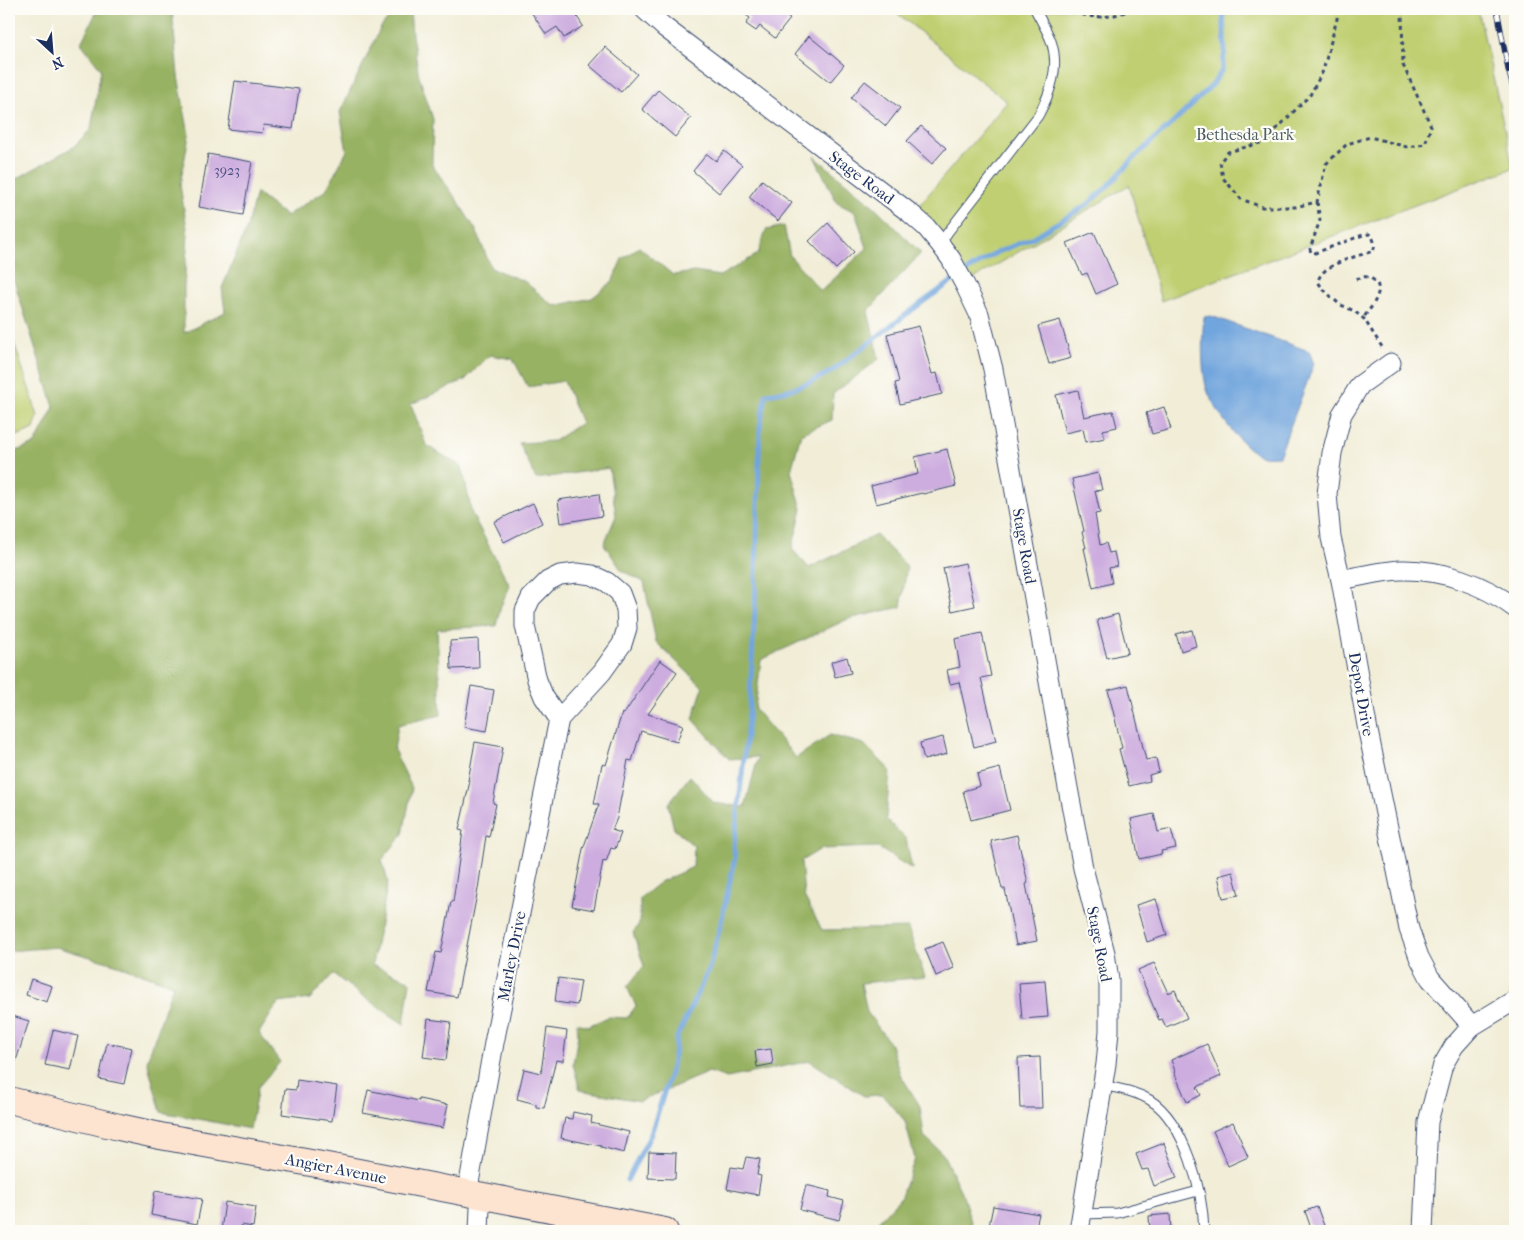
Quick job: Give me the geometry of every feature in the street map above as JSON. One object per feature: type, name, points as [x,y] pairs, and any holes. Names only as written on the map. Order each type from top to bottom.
[{"type":"main road","name":"Angier Avenue","points":[[9,1100],[160,1136],[665,1231]]},
{"type":"street","name":"Stage Road","points":[[644,9],[664,27],[926,227],[955,266],[979,314],[993,369],[1083,868],[1105,953],[1109,993],[1109,1031],[1081,1223]]},
{"type":"street","name":"Depot Drive","points":[[1392,363],[1360,385],[1342,414],[1332,453],[1327,494],[1331,538],[1341,580],[1368,731],[1409,929],[1419,957],[1430,978],[1472,1026]]},
{"type":"street","points":[[1341,580],[1401,570],[1435,573],[1464,580],[1487,590],[1503,598],[1515,608]]},
{"type":"street","points":[[577,573],[592,575],[607,582],[620,593],[626,609],[627,628],[622,644],[602,672],[559,719],[544,697],[536,680],[525,626],[526,611],[531,598],[548,581],[560,575],[577,573]]},
{"type":"street","name":"Marley Drive","points":[[479,1231],[480,1208],[475,1195],[494,1043],[559,719]]},
{"type":"street","points":[[1423,1231],[1428,1122],[1443,1065],[1454,1046],[1472,1026],[1515,1000]]},
{"type":"lane","points":[[940,244],[1038,116],[1047,98],[1053,82],[1053,53],[1051,41],[1035,9]]},
{"type":"lane","points":[[1102,1085],[1136,1092],[1144,1096],[1152,1101],[1172,1121],[1185,1147],[1198,1191],[1204,1231]]},
{"type":"lane","points":[[1081,1223],[1198,1191]]},
{"type":"path","points":[[1067,9],[1102,18],[1121,14],[1132,9]]},
{"type":"path","points":[[1317,202],[1295,207],[1262,207],[1241,199],[1223,178],[1220,162],[1228,152],[1264,142],[1310,95],[1323,71],[1338,9]]},
{"type":"path","points":[[1392,363],[1363,318],[1354,311],[1339,304],[1319,285],[1318,280],[1320,275],[1341,262],[1373,251],[1372,236],[1363,234],[1315,253],[1311,253],[1310,249],[1320,220],[1317,202],[1326,164],[1347,144],[1370,137],[1407,147],[1425,144],[1431,126],[1403,65],[1402,9]]},
{"type":"path","points":[[1356,279],[1366,276],[1371,278],[1379,289],[1376,300],[1363,318]]},
{"type":"green space","points":[[98,9],[172,9],[178,76],[189,135],[180,185],[188,235],[184,287],[184,333],[225,312],[222,288],[247,228],[256,193],[286,216],[326,190],[347,151],[340,112],[381,27],[397,9],[410,9],[419,76],[433,119],[432,165],[476,230],[491,268],[524,281],[554,306],[592,298],[612,282],[622,259],[639,247],[673,275],[694,272],[720,276],[758,254],[766,230],[784,226],[790,256],[821,291],[867,248],[855,212],[837,203],[814,156],[876,208],[921,253],[868,311],[879,359],[833,394],[832,420],[801,434],[791,471],[802,509],[792,549],[809,568],[876,535],[907,566],[901,607],[848,619],[761,660],[755,709],[796,758],[830,735],[864,744],[890,770],[886,819],[906,839],[912,869],[877,847],[821,849],[801,861],[804,896],[822,930],[908,928],[925,977],[861,983],[867,1012],[891,1045],[900,1074],[920,1106],[924,1136],[943,1154],[963,1196],[974,1231],[869,1231],[900,1198],[915,1159],[905,1121],[883,1095],[864,1096],[810,1061],[727,1078],[709,1072],[640,1101],[580,1090],[573,1064],[578,1035],[577,1023],[588,1026],[608,1017],[627,1018],[636,1006],[627,987],[644,966],[633,933],[640,922],[640,898],[660,882],[693,867],[694,846],[674,829],[668,804],[690,776],[714,803],[745,807],[758,757],[729,759],[693,719],[703,687],[656,642],[644,582],[622,571],[604,544],[616,516],[609,468],[536,479],[519,443],[554,441],[581,423],[564,381],[528,387],[513,359],[490,355],[465,380],[411,404],[426,445],[462,467],[472,514],[510,586],[501,606],[496,626],[437,629],[441,715],[398,725],[394,750],[412,788],[403,834],[382,860],[388,882],[372,965],[410,981],[404,1024],[333,974],[310,999],[278,1003],[259,1033],[280,1062],[258,1087],[250,1129],[161,1112],[147,1061],[173,985],[118,965],[56,947],[9,951],[9,454],[35,444],[54,407],[9,265],[9,183],[73,147],[91,129],[101,69],[81,43]]},
{"type":"green space","name":"Bethesda Park","points":[[892,9],[1478,9],[1513,168],[1161,301],[1129,185],[972,280],[916,209],[1007,102]]},
{"type":"green space","points":[[9,327],[38,416],[34,429],[9,439]]},
{"type":"water","points":[[1211,316],[1309,351],[1314,364],[1279,456],[1263,456],[1255,453],[1247,446],[1229,427],[1209,394],[1203,369],[1202,343],[1204,317]]},
{"type":"building","points":[[529,9],[572,9],[583,26],[564,38],[557,27],[546,34]]},
{"type":"building","points":[[738,9],[776,9],[790,19],[775,38],[760,26],[756,31],[746,24],[750,18]]},
{"type":"building","points":[[809,36],[844,65],[830,82],[795,54]]},
{"type":"building","points":[[605,47],[637,74],[621,92],[589,65]]},
{"type":"building","points":[[235,81],[299,89],[293,129],[264,125],[262,133],[228,129]]},
{"type":"building","points":[[865,81],[900,108],[886,126],[851,98]]},
{"type":"building","points":[[658,90],[691,118],[675,137],[642,109]]},
{"type":"building","points":[[921,126],[946,148],[932,164],[907,141]]},
{"type":"building","points":[[724,151],[742,165],[719,193],[693,171],[707,154],[716,161]]},
{"type":"building","points":[[208,154],[252,162],[243,215],[199,207]]},
{"type":"building","points":[[762,180],[792,203],[778,221],[749,197]]},
{"type":"building","points":[[828,223],[854,252],[836,269],[809,241]]},
{"type":"building","points":[[1094,232],[1117,284],[1096,294],[1087,273],[1082,275],[1067,243]]},
{"type":"building","points":[[1060,320],[1071,358],[1049,364],[1038,326]]},
{"type":"building","points":[[919,326],[932,374],[937,373],[942,394],[900,404],[895,383],[899,382],[887,334]]},
{"type":"building","points":[[1078,390],[1084,417],[1113,411],[1117,427],[1103,430],[1105,438],[1086,442],[1083,429],[1065,433],[1056,395]]},
{"type":"building","points":[[1164,407],[1171,429],[1152,434],[1146,413]]},
{"type":"building","points":[[947,449],[956,486],[876,504],[871,486],[918,474],[915,457]]},
{"type":"building","points":[[1098,473],[1102,490],[1095,491],[1100,513],[1095,514],[1100,545],[1106,543],[1109,553],[1114,552],[1117,566],[1109,568],[1112,583],[1093,588],[1084,548],[1086,548],[1082,532],[1084,531],[1072,479]]},
{"type":"building","points":[[599,494],[602,516],[561,523],[558,500]]},
{"type":"building","points":[[533,503],[542,523],[504,542],[494,522]]},
{"type":"building","points":[[965,563],[975,606],[952,611],[943,568]]},
{"type":"building","points":[[1118,614],[1128,653],[1107,658],[1097,620]]},
{"type":"building","points":[[1192,630],[1196,646],[1181,651],[1176,634]]},
{"type":"building","points":[[982,633],[991,676],[981,678],[996,741],[974,747],[959,682],[950,684],[947,670],[960,667],[955,639]]},
{"type":"building","points":[[478,639],[479,668],[451,669],[450,641]]},
{"type":"building","points":[[847,657],[851,673],[835,677],[831,662]]},
{"type":"building","points":[[660,660],[677,672],[648,714],[683,725],[677,742],[641,731],[632,761],[628,760],[617,818],[612,830],[621,833],[615,849],[611,848],[606,862],[603,861],[594,910],[572,906],[583,849],[599,804],[594,804],[602,764],[606,765],[622,713],[624,714]]},
{"type":"building","points":[[1128,685],[1146,760],[1156,758],[1159,772],[1149,775],[1150,781],[1129,786],[1119,749],[1122,748],[1108,690]]},
{"type":"building","points":[[471,686],[494,690],[487,731],[464,727]]},
{"type":"building","points":[[943,737],[947,754],[924,760],[920,743]]},
{"type":"building","points":[[475,742],[503,747],[493,803],[496,804],[489,837],[486,836],[478,889],[457,997],[428,992],[436,952],[441,953],[451,902],[453,902],[463,831],[459,830],[470,781],[468,781]]},
{"type":"building","points":[[1000,768],[1010,810],[971,820],[963,791],[980,786],[977,774]]},
{"type":"building","points":[[1154,814],[1158,832],[1171,829],[1176,848],[1161,851],[1162,854],[1139,859],[1131,819]]},
{"type":"building","points":[[1017,835],[1028,883],[1026,884],[1037,941],[1016,945],[1005,889],[1002,889],[991,841]]},
{"type":"building","points":[[1233,872],[1239,895],[1223,898],[1218,876]]},
{"type":"building","points":[[1156,899],[1167,935],[1147,942],[1136,905]]},
{"type":"building","points":[[943,942],[954,968],[936,976],[925,949]]},
{"type":"building","points":[[1154,963],[1168,993],[1175,990],[1187,1018],[1166,1027],[1162,1019],[1159,1020],[1138,970]]},
{"type":"building","points":[[558,978],[581,981],[577,1005],[555,1002]]},
{"type":"building","points":[[31,979],[52,986],[47,1002],[26,995]]},
{"type":"building","points":[[1045,981],[1048,1017],[1022,1019],[1019,983]]},
{"type":"building","points":[[9,1015],[29,1021],[11,1076],[9,1076]]},
{"type":"building","points":[[428,1019],[451,1022],[446,1060],[423,1057]]},
{"type":"building","points":[[547,1028],[567,1031],[563,1061],[556,1060],[544,1108],[536,1107],[536,1104],[517,1099],[524,1069],[541,1073]]},
{"type":"building","points":[[53,1030],[78,1036],[70,1070],[45,1065]]},
{"type":"building","points":[[107,1043],[132,1048],[124,1084],[99,1079]]},
{"type":"building","points":[[1207,1044],[1221,1076],[1197,1087],[1201,1095],[1187,1102],[1171,1060]]},
{"type":"building","points":[[771,1049],[773,1064],[757,1067],[755,1051]]},
{"type":"building","points":[[1040,1057],[1042,1108],[1020,1108],[1018,1058]]},
{"type":"building","points":[[297,1080],[337,1086],[332,1121],[282,1114],[285,1089],[296,1090]]},
{"type":"building","points":[[368,1090],[448,1105],[443,1128],[363,1113]]},
{"type":"building","points":[[573,1112],[592,1116],[591,1123],[629,1132],[624,1153],[561,1138],[565,1118],[572,1119]]},
{"type":"building","points":[[1233,1122],[1248,1157],[1228,1166],[1213,1131]]},
{"type":"building","points":[[1164,1143],[1177,1178],[1154,1186],[1148,1169],[1142,1170],[1136,1154]]},
{"type":"building","points":[[649,1152],[676,1153],[675,1179],[648,1178]]},
{"type":"building","points":[[746,1157],[760,1159],[757,1175],[761,1176],[758,1195],[727,1189],[731,1167],[743,1169]]},
{"type":"building","points":[[806,1185],[830,1191],[829,1197],[844,1201],[839,1220],[800,1210]]},
{"type":"building","points":[[155,1191],[202,1199],[197,1224],[151,1215]]},
{"type":"building","points":[[225,1202],[256,1207],[253,1227],[241,1225],[240,1231],[221,1231]]},
{"type":"building","points":[[993,1206],[1039,1214],[1035,1231],[988,1231]]},
{"type":"building","points":[[1317,1207],[1326,1231],[1312,1231],[1305,1211]]},
{"type":"building","points":[[1170,1214],[1171,1231],[1150,1231],[1149,1216]]},
{"type":"waterway","points":[[964,273],[996,253],[1032,238],[1087,205],[1213,84],[1222,70],[1225,50],[1223,9]]},
{"type":"waterway","points":[[627,1180],[651,1134],[672,1067],[677,1037],[709,969],[735,858],[734,847],[749,712],[755,609],[760,427],[766,394],[800,386],[832,371],[957,278]]},
{"type":"railway","points":[[1497,9],[1508,69],[1515,95]]}]
